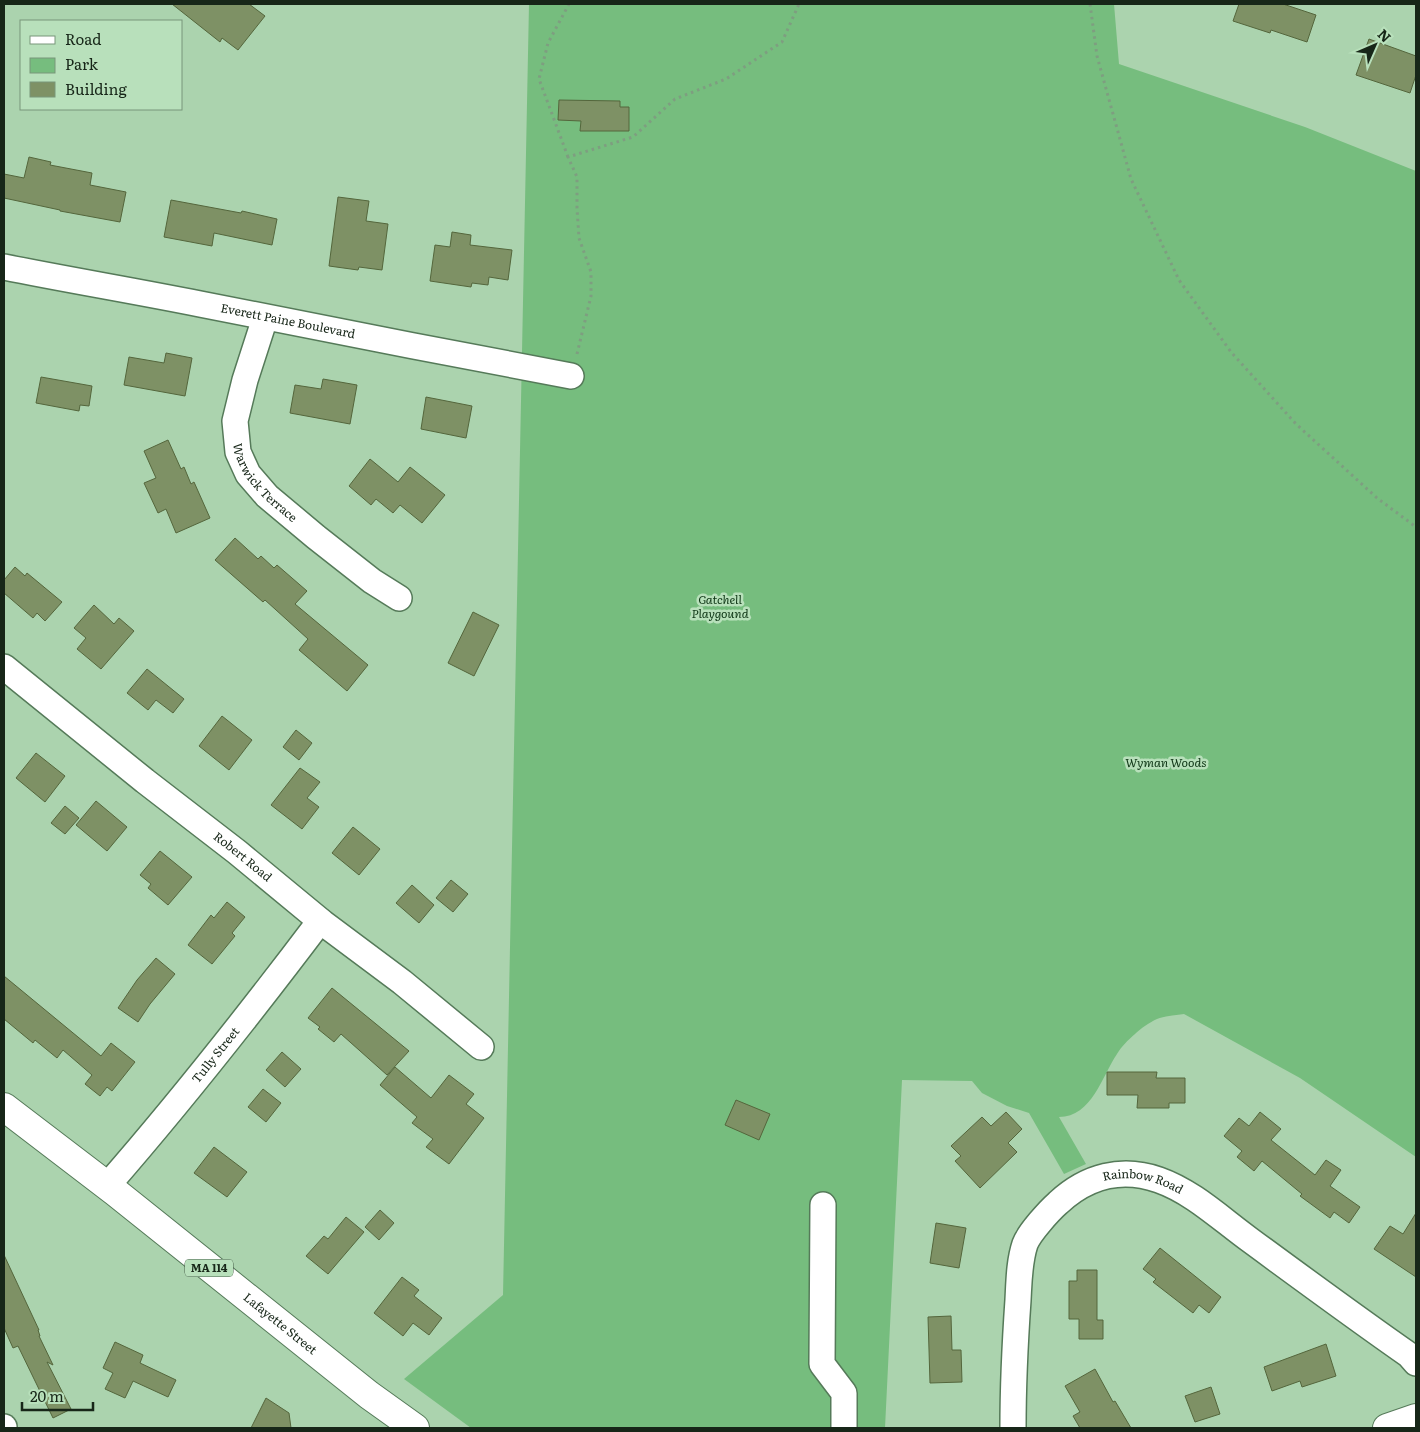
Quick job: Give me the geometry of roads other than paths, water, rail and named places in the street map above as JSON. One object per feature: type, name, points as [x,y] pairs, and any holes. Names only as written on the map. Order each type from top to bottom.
[{"type":"main road","name":"Lafayette Street","points":[[4,1107],[107,1186],[369,1395],[415,1428]]},
{"type":"main road","points":[[1387,1428],[1416,1418]]},
{"type":"street","name":"Everett Paine Boulevard","points":[[4,266],[571,376]]},
{"type":"street","name":"Warwick Terrace","points":[[265,318],[245,380],[235,421],[238,452],[248,474],[267,496],[316,537],[372,581],[400,598]]},
{"type":"street","name":"Robert Road","points":[[4,666],[145,781],[238,852],[320,921],[402,982],[481,1047]]},
{"type":"street","name":"Tully Street","points":[[107,1186],[257,1005],[320,921]]},
{"type":"street","name":"Rainbow Road","points":[[1013,1428],[1013,1375],[1017,1306],[1020,1271],[1026,1243],[1047,1213],[1066,1196],[1089,1182],[1115,1174],[1139,1175],[1179,1188],[1409,1355],[1416,1363]]},
{"type":"street","points":[[823,1205],[822,1364],[844,1393],[844,1428]]},
{"type":"park label","name":"Gatchell Playgound","points":[[720,607]]},
{"type":"park label","name":"Wyman Woods","points":[[1166,763]]}]
